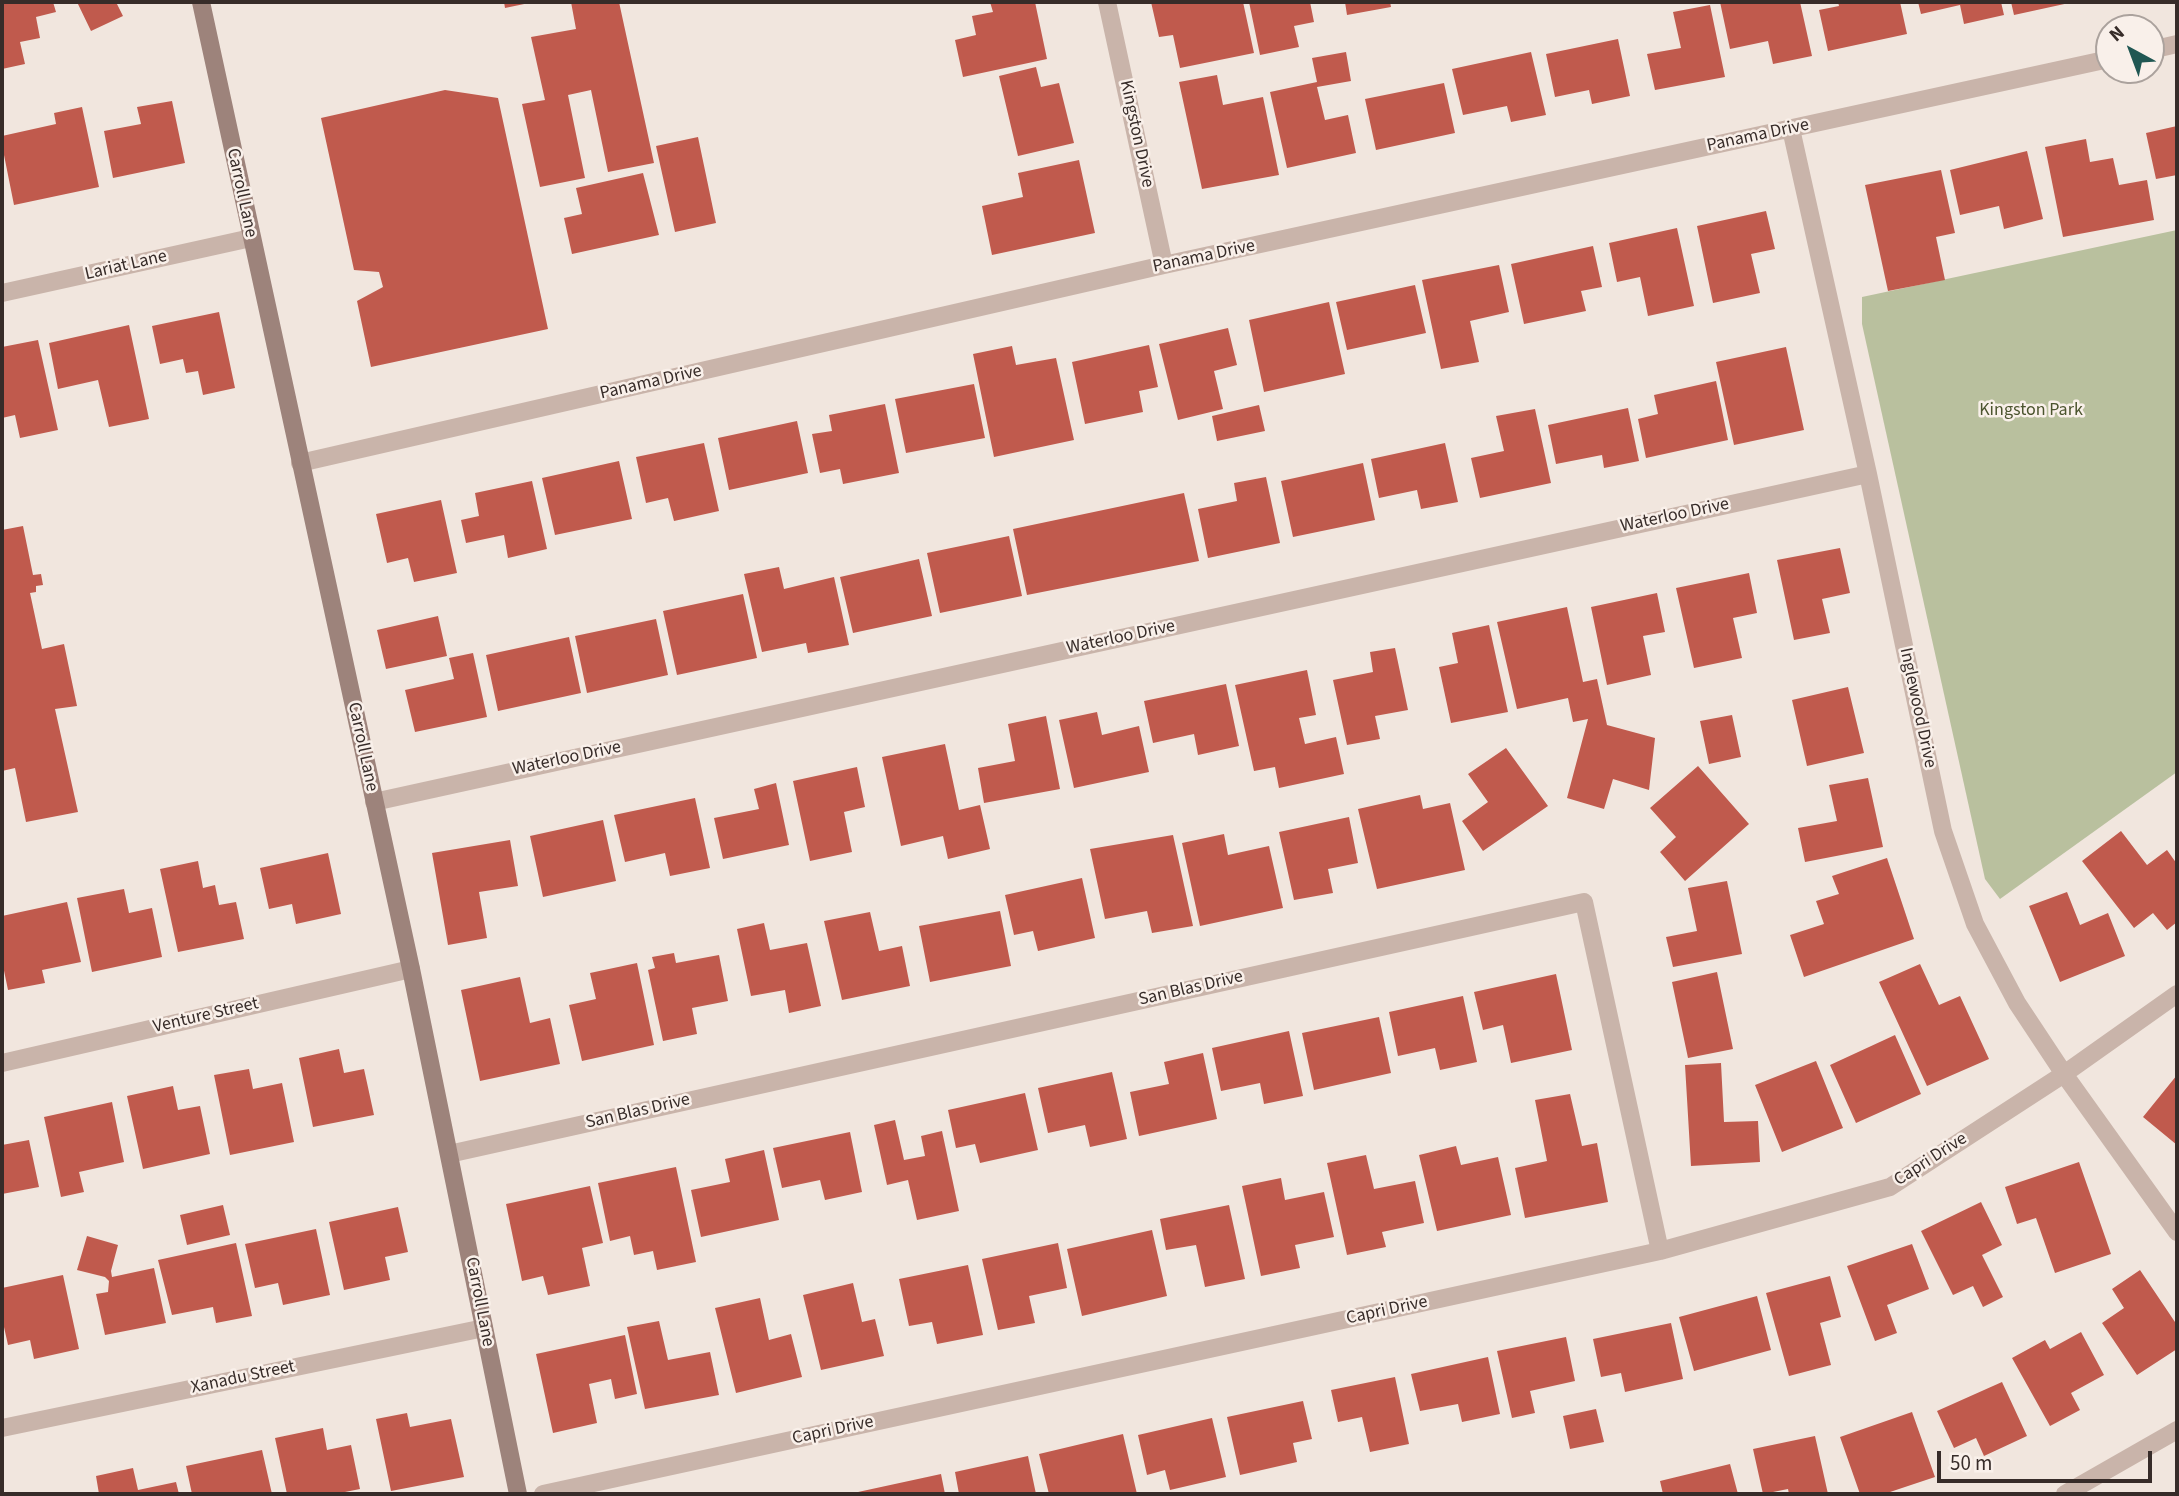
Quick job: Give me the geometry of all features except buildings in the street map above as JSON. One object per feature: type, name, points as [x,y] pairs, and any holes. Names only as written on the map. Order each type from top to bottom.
[{"type":"street","name":"Carroll Lane","points":[[201,2],[411,969],[518,1494]]},
{"type":"street","name":"Kingston Drive","points":[[1107,2],[1164,265]]},
{"type":"street","name":"Panama Drive","points":[[300,463],[1164,265],[2095,62]]},
{"type":"street","name":"Inglewood Drive","points":[[1791,129],[1868,474],[1943,831],[1975,924],[2017,1003],[2064,1074],[2177,1232]]},
{"type":"street","name":"Lariat Lane","points":[[2,293],[251,238]]},
{"type":"street","name":"Waterloo Drive","points":[[374,802],[1868,474]]},
{"type":"street","name":"San Blas Drive","points":[[449,1154],[1584,902],[1660,1251]]},
{"type":"street","name":"Venture Street","points":[[2,1063],[411,969]]},
{"type":"street","name":"Capri Drive","points":[[543,1494],[1660,1251],[1890,1187],[2064,1074],[2177,994]]},
{"type":"street","name":"Xanadu Street","points":[[2,1428],[484,1328]]},
{"type":"street","points":[[2065,1494],[2177,1430]]},
{"type":"green space","name":"Kingston Park","points":[[2177,230],[2177,772],[2000,899],[1985,879],[1862,324],[1862,297]]}]
